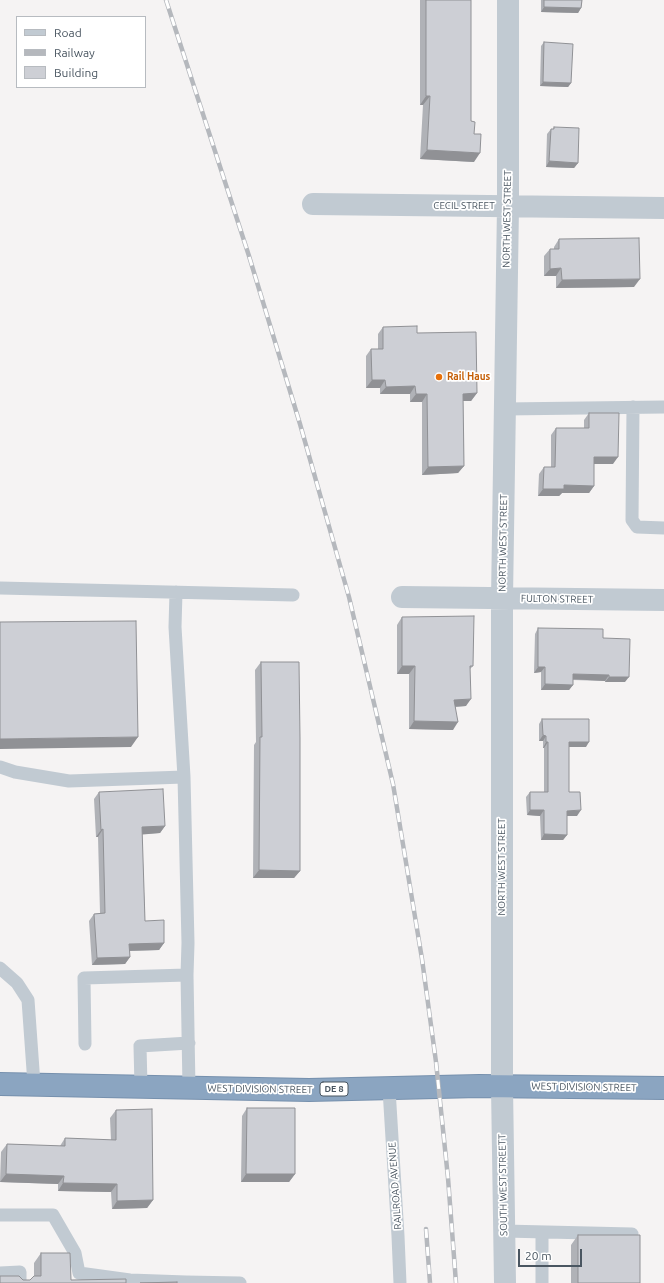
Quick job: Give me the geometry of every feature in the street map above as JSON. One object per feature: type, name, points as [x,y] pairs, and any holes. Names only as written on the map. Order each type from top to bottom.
[{"type":"highway","name":"WEST DIVISION STREET","points":[[0,1084],[309,1090],[479,1086],[664,1088]]},
{"type":"street","name":"NORTH WEST STREET","points":[[502,1087],[502,598],[508,206],[508,0]]},
{"type":"street","name":"CECIL STREET","points":[[313,204],[664,208]]},
{"type":"street","name":"FULTON STREET","points":[[402,597],[664,600]]},
{"type":"street","name":"SOUTH WEST STREETT","points":[[502,1087],[505,1283]]},
{"type":"lane","points":[[633,407],[632,520],[637,527],[664,528]]},
{"type":"lane","points":[[505,409],[664,407]]},
{"type":"lane","points":[[0,588],[293,595]]},
{"type":"lane","points":[[176,592],[175,627],[184,777],[188,943],[187,975],[189,1088]]},
{"type":"lane","points":[[0,767],[15,772],[68,781],[184,777]]},
{"type":"lane","points":[[0,968],[17,983],[28,1000],[34,1084]]},
{"type":"lane","points":[[85,1044],[84,978],[187,975]]},
{"type":"lane","points":[[141,1086],[140,1046],[188,1043]]},
{"type":"lane","name":"RAILROAD AVENUE","points":[[389,1089],[400,1283]]},
{"type":"lane","points":[[0,1215],[53,1215],[75,1253],[79,1278],[186,1283],[239,1283]]},
{"type":"lane","points":[[504,1231],[632,1234]]},
{"type":"lane","points":[[542,1232],[542,1283]]},
{"type":"lane","points":[[0,1273],[20,1272],[20,1283]]},
{"type":"building","points":[[426,0],[471,0],[471,121],[475,122],[474,134],[481,134],[480,153],[427,150],[430,96],[426,96]]},
{"type":"building","points":[[544,0],[582,0],[581,8],[544,7]]},
{"type":"building","points":[[544,42],[573,44],[571,83],[543,82]]},
{"type":"building","points":[[554,127],[579,128],[578,163],[549,161],[551,129],[554,129]]},
{"type":"building","points":[[639,238],[640,279],[562,280],[561,268],[550,269],[550,249],[559,249],[559,239]]},
{"type":"building","points":[[417,326],[417,333],[476,332],[477,393],[463,394],[464,466],[428,467],[427,394],[416,394],[415,386],[386,387],[385,380],[372,380],[371,349],[383,349],[383,327]]},
{"type":"building","points":[[589,413],[619,413],[618,457],[594,457],[594,486],[564,485],[564,489],[543,489],[544,467],[555,467],[556,428],[589,428]]},
{"type":"building","points":[[474,616],[473,666],[470,666],[471,699],[454,700],[458,722],[414,721],[415,666],[402,666],[402,617]]},
{"type":"building","points":[[136,621],[138,737],[0,739],[0,622]]},
{"type":"building","points":[[538,628],[603,629],[603,638],[630,639],[629,677],[573,674],[573,685],[545,684],[545,667],[538,667]]},
{"type":"building","points":[[261,662],[299,662],[300,871],[259,870],[260,737],[262,737]]},
{"type":"building","points":[[542,719],[589,719],[589,742],[569,742],[569,792],[580,792],[581,810],[567,811],[567,835],[544,834],[544,810],[530,810],[530,792],[548,792],[548,742],[546,742],[546,736],[543,735]]},
{"type":"building","points":[[163,789],[165,826],[142,827],[145,921],[164,920],[164,943],[129,944],[130,957],[97,958],[94,914],[105,913],[103,829],[101,830],[99,792]]},
{"type":"building","points":[[247,1108],[295,1108],[295,1174],[246,1174]]},
{"type":"building","points":[[152,1109],[153,1200],[117,1201],[117,1184],[63,1183],[64,1176],[6,1174],[7,1144],[65,1146],[65,1138],[116,1140],[116,1110]]},
{"type":"building","points":[[578,1235],[640,1235],[640,1283],[578,1283]]},
{"type":"building","points":[[41,1253],[70,1253],[71,1280],[126,1279],[126,1283],[0,1283],[0,1276],[19,1276],[23,1280],[30,1280],[34,1276],[41,1276]]},
{"type":"building","points":[[177,1282],[177,1283],[140,1283]]},
{"type":"railway","points":[[166,0],[249,256],[300,424],[349,597],[393,784],[422,959],[436,1062],[448,1178],[456,1283]]},
{"type":"railway","points":[[426,1229],[430,1283]]},
{"type":"place","name":"Rail Haus","points":[[439,377]]}]
